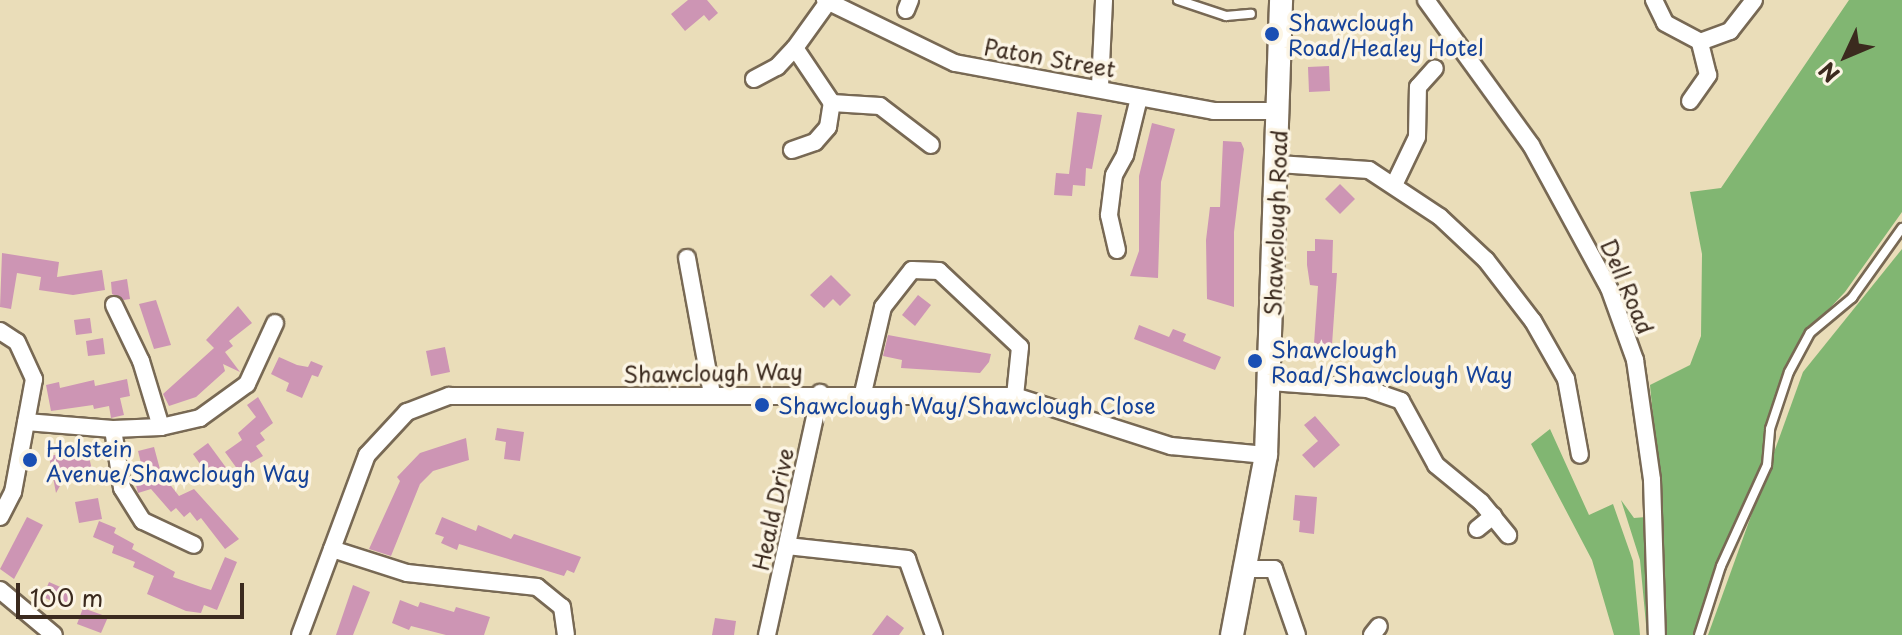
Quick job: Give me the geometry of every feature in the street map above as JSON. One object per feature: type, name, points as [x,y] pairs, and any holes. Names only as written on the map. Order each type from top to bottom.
[{"type":"main road","name":"Shawclough Road","points":[[1232,635],[1247,569],[1266,455],[1278,164],[1281,0]]},
{"type":"street","points":[[1100,86],[1104,0]]},
{"type":"street","name":"Dell Road","points":[[1426,0],[1531,145],[1609,288],[1635,360],[1652,480],[1657,635]]},
{"type":"street","points":[[1654,0],[1665,23],[1700,42],[1708,75],[1690,101]]},
{"type":"street","points":[[1700,42],[1730,31],[1754,0]]},
{"type":"street","points":[[754,79],[777,67],[795,48],[827,1]]},
{"type":"street","name":"Paton Street","points":[[827,1],[955,63],[1100,86],[1139,98],[1214,111],[1279,111]]},
{"type":"street","points":[[792,150],[815,142],[828,127],[832,103],[795,48]]},
{"type":"street","points":[[1395,183],[1417,137],[1418,87],[1435,68]]},
{"type":"street","points":[[1117,250],[1109,215],[1112,188],[1139,98]]},
{"type":"street","points":[[832,103],[880,106],[931,145]]},
{"type":"street","points":[[1278,164],[1369,170],[1395,183],[1486,260],[1533,321],[1566,379],[1580,455]]},
{"type":"street","points":[[687,258],[712,394]]},
{"type":"street","points":[[863,393],[883,307],[912,270],[939,271],[1020,347],[1015,396]]},
{"type":"street","points":[[114,305],[141,361],[161,427]]},
{"type":"street","points":[[26,422],[113,429],[161,427],[200,418],[247,384],[275,323]]},
{"type":"street","points":[[0,331],[17,342],[34,379],[13,492],[0,517]]},
{"type":"street","points":[[1270,382],[1389,394],[1409,410],[1422,445],[1449,480],[1493,516],[1508,535]]},
{"type":"street","name":"Heald Drive","points":[[767,635],[820,393]]},
{"type":"street","name":"Shawclough Way","points":[[300,635],[367,455],[407,412],[449,396],[863,393],[1015,396],[1171,446],[1266,455]]},
{"type":"street","points":[[113,429],[122,488],[143,521],[194,545]]},
{"type":"street","points":[[1477,529],[1493,516]]},
{"type":"street","points":[[787,546],[907,559],[934,635]]},
{"type":"street","points":[[332,549],[407,573],[537,587],[562,607],[566,635]]},
{"type":"street","points":[[1247,569],[1274,569],[1297,635]]},
{"type":"street","points":[[0,590],[54,635]]},
{"type":"lane","points":[[1178,0],[1226,16],[1251,14]]},
{"type":"lane","points":[[1699,635],[1721,566],[1767,465],[1770,429],[1789,372],[1810,333],[1852,298],[1902,228]]},
{"type":"green space","points":[[1849,0],[1902,0],[1902,212],[1845,292],[1813,326],[1770,421],[1762,468],[1693,635],[1665,635],[1663,523],[1650,385],[1690,365],[1701,336],[1702,254],[1690,192],[1721,188]]},
{"type":"green space","points":[[1902,249],[1902,635],[1708,635],[1803,372]]},
{"type":"green space","points":[[1550,429],[1589,515],[1613,504],[1633,561],[1640,635],[1614,635],[1592,560],[1531,444]]},
{"type":"green space","points":[[1621,500],[1634,518],[1646,517],[1651,635],[1647,635],[1640,560]]},
{"type":"building","points":[[688,0],[707,0],[718,13],[709,21],[704,15],[685,31],[671,14]]},
{"type":"building","points":[[1329,66],[1330,91],[1309,92],[1308,67]]},
{"type":"building","points":[[1077,112],[1102,115],[1092,169],[1086,168],[1085,186],[1073,185],[1072,196],[1054,195],[1056,173],[1069,174]]},
{"type":"building","points":[[1152,123],[1175,129],[1161,182],[1158,278],[1130,276],[1139,251],[1139,176]]},
{"type":"building","points":[[1223,141],[1241,142],[1244,149],[1234,232],[1234,307],[1207,299],[1206,240],[1210,207],[1220,207]]},
{"type":"building","points":[[1340,184],[1355,199],[1340,214],[1325,199]]},
{"type":"building","points":[[1315,239],[1333,240],[1332,273],[1337,273],[1331,359],[1313,358],[1318,286],[1310,285],[1307,251],[1315,251]]},
{"type":"building","points":[[2,253],[59,262],[57,277],[102,270],[105,290],[73,295],[39,290],[41,277],[17,273],[11,309],[0,307]]},
{"type":"building","points":[[831,275],[851,295],[840,306],[833,299],[824,308],[810,295]]},
{"type":"building","points":[[127,279],[130,299],[124,300],[112,294],[111,282]]},
{"type":"building","points":[[918,295],[931,305],[915,326],[902,315]]},
{"type":"building","points":[[156,300],[171,345],[154,349],[139,304]]},
{"type":"building","points":[[238,306],[252,323],[229,341],[233,346],[225,352],[240,372],[223,364],[225,371],[196,397],[169,406],[163,394],[214,348],[206,340]]},
{"type":"building","points":[[90,318],[92,333],[76,335],[74,320]]},
{"type":"building","points":[[1139,325],[1169,337],[1173,329],[1186,334],[1183,341],[1221,357],[1215,370],[1134,339]]},
{"type":"building","points":[[888,335],[991,354],[980,373],[901,368],[902,360],[883,356]]},
{"type":"building","points":[[103,338],[105,354],[88,356],[86,341]]},
{"type":"building","points":[[445,347],[450,372],[431,376],[426,351]]},
{"type":"building","points":[[279,357],[297,365],[308,367],[311,361],[323,366],[318,377],[312,375],[302,398],[286,391],[289,383],[271,374]]},
{"type":"building","points":[[127,379],[130,396],[120,398],[124,415],[111,418],[109,406],[94,409],[93,405],[51,411],[46,385],[59,382],[60,388],[94,380],[95,386]]},
{"type":"building","points":[[258,397],[273,423],[260,433],[265,440],[256,446],[263,456],[238,470],[225,452],[242,440],[238,433],[256,417],[247,405]]},
{"type":"building","points":[[1315,416],[1340,445],[1314,468],[1302,455],[1318,441],[1304,425]]},
{"type":"building","points":[[497,428],[524,432],[520,461],[504,459],[506,442],[495,440]]},
{"type":"building","points":[[466,438],[469,460],[433,471],[420,484],[391,556],[369,549],[400,481],[397,477],[420,453]]},
{"type":"building","points":[[208,443],[230,473],[205,471],[193,454]]},
{"type":"building","points":[[154,447],[161,473],[179,496],[194,489],[239,539],[225,549],[201,518],[197,521],[190,512],[184,517],[176,508],[171,512],[151,489],[138,493],[131,466],[141,463],[138,451]]},
{"type":"building","points":[[88,452],[92,470],[66,475],[56,493],[49,456]]},
{"type":"building","points":[[1295,495],[1317,497],[1314,534],[1299,532],[1300,521],[1293,520]]},
{"type":"building","points":[[98,498],[102,519],[79,523],[75,502]]},
{"type":"building","points":[[27,517],[43,525],[14,579],[0,569]]},
{"type":"building","points":[[442,517],[476,531],[478,525],[511,539],[514,534],[581,557],[574,573],[567,570],[564,576],[459,544],[457,550],[441,543],[444,537],[435,534]]},
{"type":"building","points":[[99,521],[116,528],[114,533],[134,544],[132,549],[175,572],[173,577],[211,590],[225,557],[237,562],[217,610],[204,605],[201,613],[186,611],[147,594],[154,576],[133,567],[135,562],[112,553],[114,546],[93,537]]},
{"type":"building","points":[[49,582],[74,593],[68,608],[43,597]]},
{"type":"building","points":[[353,585],[370,592],[353,635],[336,635]]},
{"type":"building","points":[[400,600],[418,607],[420,602],[454,612],[456,607],[490,617],[484,635],[446,635],[411,626],[409,630],[392,623]]},
{"type":"building","points":[[83,608],[108,617],[101,633],[77,624]]},
{"type":"building","points":[[887,615],[904,628],[899,635],[872,635]]},
{"type":"building","points":[[715,618],[736,621],[734,635],[712,635]]},
{"type":"place","name":"Shawclough Road/Healey Hotel","points":[[1272,34]]},
{"type":"place","name":"Shawclough Road/Shawclough Way","points":[[1255,361]]},
{"type":"place","name":"Shawclough Way/Shawclough Close","points":[[762,405]]},
{"type":"place","name":"Holstein Avenue/Shawclough Way","points":[[30,460]]}]
